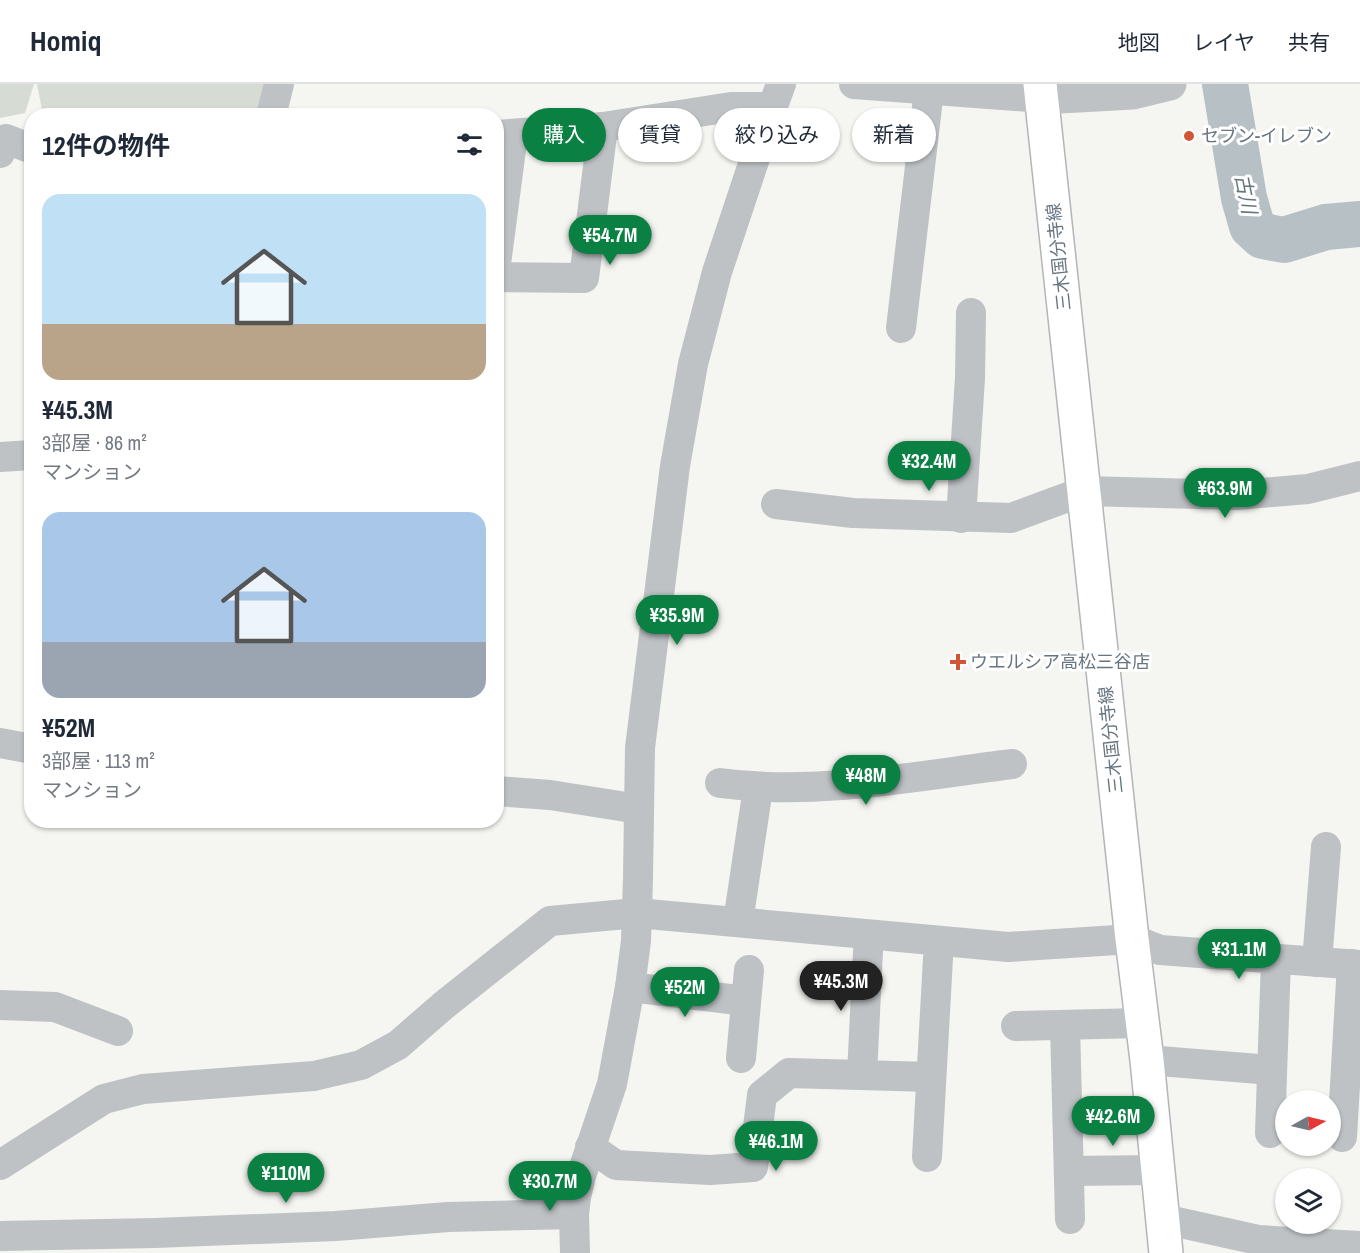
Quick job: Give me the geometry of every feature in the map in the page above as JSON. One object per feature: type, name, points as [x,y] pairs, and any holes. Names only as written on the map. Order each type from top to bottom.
[{"type":"main road","name":"三木国分寺線","points":[[1041,91],[1166,1253]]},
{"type":"street","points":[[273,108],[279,84]]},
{"type":"street","points":[[854,84],[929,90],[1133,93],[1170,84]]},
{"type":"street","points":[[901,328],[929,90]]},
{"type":"street","points":[[606,127],[731,107],[777,95]]},
{"type":"street","points":[[575,1253],[574,1214],[581,1176],[612,1084],[630,987],[637,913],[640,748],[675,466],[693,364],[717,272],[777,95]]},
{"type":"street","points":[[505,135],[522,134]]},
{"type":"street","points":[[504,277],[584,278],[599,162]]},
{"type":"street","points":[[961,518],[970,378],[971,313]]},
{"type":"street","points":[[0,458],[24,456]]},
{"type":"street","points":[[776,504],[853,513],[1011,518],[1084,491],[1237,495],[1308,489],[1360,477]]},
{"type":"street","points":[[0,743],[24,748]]},
{"type":"street","points":[[720,783],[758,788],[825,787],[1012,764]]},
{"type":"street","points":[[738,922],[758,788]]},
{"type":"street","points":[[504,792],[550,795],[639,809]]},
{"type":"street","points":[[1317,962],[1326,847]]},
{"type":"street","points":[[0,1164],[104,1099],[143,1089],[314,1076],[361,1065],[398,1045],[444,1005],[550,921],[637,913],[1008,947],[1132,939],[1160,950],[1356,965],[1342,1137]]},
{"type":"street","points":[[862,1075],[868,951]]},
{"type":"street","points":[[927,1157],[938,958]]},
{"type":"street","points":[[1270,1133],[1276,959]]},
{"type":"street","points":[[741,1059],[749,970]]},
{"type":"street","points":[[630,987],[746,1001]]},
{"type":"street","points":[[0,1005],[55,1007],[118,1031]]},
{"type":"street","points":[[1016,1026],[1142,1023]]},
{"type":"street","points":[[1065,1025],[1070,1219]]},
{"type":"street","points":[[1147,1060],[1272,1070]]},
{"type":"street","points":[[590,1147],[616,1165],[710,1170],[753,1167],[762,1095],[789,1073],[931,1077]]},
{"type":"street","points":[[1069,1171],[1158,1170]]},
{"type":"street","points":[[0,1236],[155,1243],[448,1218],[574,1214]]},
{"type":"street","points":[[1163,1219],[1258,1240],[1360,1246]]},
{"type":"shaded area","points":[[0,84],[34,84],[24,113],[0,118]]},
{"type":"shaded area","points":[[37,84],[270,84],[262,108],[42,108]]},
{"type":"waterway","name":"古川","points":[[1225,84],[1244,198],[1252,226],[1263,236],[1284,240],[1326,227],[1360,224]]},
{"type":"place","name":"セブン-イレブン","points":[[1189,136]]},
{"type":"place","name":"ウエルシア高松三谷店","points":[[958,662]]}]
